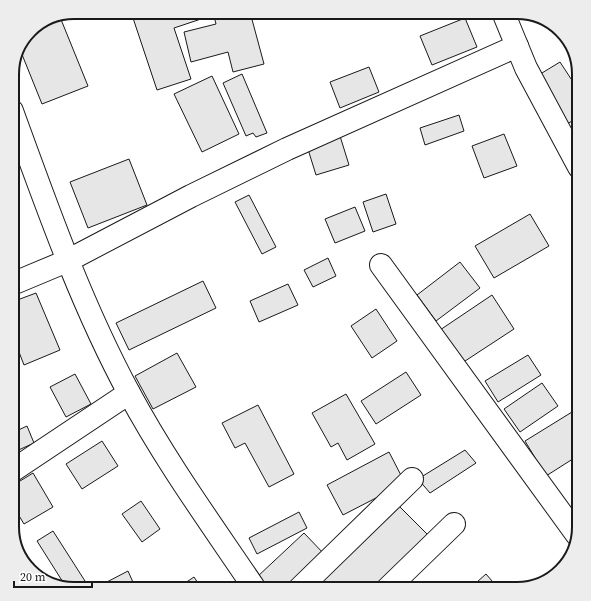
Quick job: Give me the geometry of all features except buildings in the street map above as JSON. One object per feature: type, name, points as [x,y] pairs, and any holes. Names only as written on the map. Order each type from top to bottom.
[{"type":"street","points":[[506,19],[526,68],[572,154]]},
{"type":"street","points":[[19,281],[68,261],[191,196],[287,149],[517,46]]},
{"type":"street","points":[[19,149],[21,160],[99,332],[129,393],[164,453],[250,582]]},
{"type":"street","points":[[381,265],[572,528]]},
{"type":"street","points":[[19,466],[129,393]]},
{"type":"street","points":[[306,582],[412,479]]},
{"type":"street","points":[[394,582],[454,524]]}]
